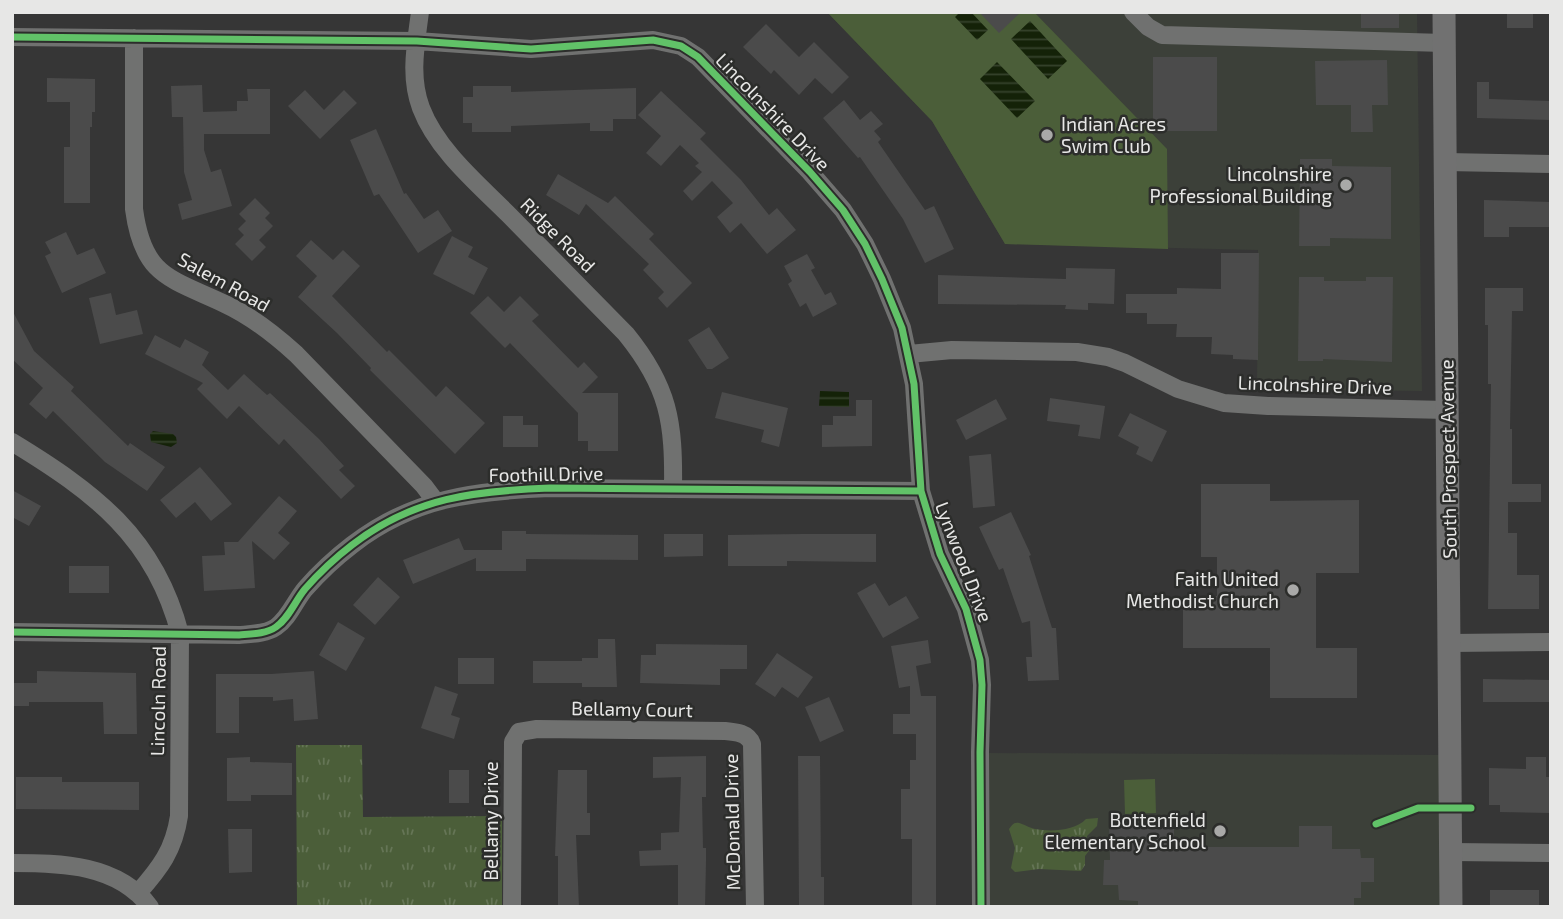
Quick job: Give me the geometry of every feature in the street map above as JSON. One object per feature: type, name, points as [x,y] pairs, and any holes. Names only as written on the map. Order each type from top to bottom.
[{"type":"main road","name":"South Prospect Avenue","points":[[1444,12],[1451,907]]},
{"type":"street","name":"Ridge Road","points":[[420,12],[414,58],[416,90],[421,108],[439,139],[481,186],[626,334],[655,374],[664,394],[671,424],[673,489]]},
{"type":"street","points":[[1133,12],[1148,27],[1162,35],[1444,43]]},
{"type":"street","name":"Lincolnshire Drive","points":[[12,37],[417,41],[475,47],[531,48],[653,40],[681,46],[698,57],[810,172],[843,210],[883,279],[909,354],[952,350],[1077,352],[1108,357],[1178,389],[1224,403],[1268,407],[1447,410]]},
{"type":"street","name":"Salem Road","points":[[134,38],[134,209],[140,240],[152,262],[166,276],[226,304],[274,335],[296,354],[424,486],[436,502]]},
{"type":"street","points":[[1446,162],[1551,164]]},
{"type":"street","name":"Lynwood Drive","points":[[909,354],[914,384],[921,491],[940,554],[966,610],[979,660],[982,685],[981,907]]},
{"type":"street","name":"Lincoln Road","points":[[12,442],[85,491],[136,540],[164,586],[180,634],[177,833],[161,865],[138,893]]},
{"type":"street","name":"Foothill Drive","points":[[12,632],[262,633],[285,619],[304,590],[329,564],[354,544],[391,521],[436,502],[489,490],[550,488],[921,491]]},
{"type":"street","points":[[1450,643],[1551,642]]},
{"type":"street","name":"Bellamy Court","points":[[516,736],[525,730],[537,729],[725,731],[748,737]]},
{"type":"street","name":"Bellamy Drive","points":[[512,907],[512,747],[516,736]]},
{"type":"street","name":"McDonald Drive","points":[[748,737],[752,744],[755,907]]},
{"type":"street","points":[[1451,852],[1551,853]]},
{"type":"street","points":[[12,863],[80,866],[115,879],[138,893],[150,907]]},
{"type":"shaded area","points":[[827,12],[1417,12],[1422,391],[1257,389],[1258,250],[1005,244],[932,121]]},
{"type":"shaded area","points":[[960,12],[971,12],[988,30],[977,40],[955,17]]},
{"type":"shaded area","points":[[1030,21],[1067,61],[1048,79],[1011,39]]},
{"type":"shaded area","points":[[997,62],[1035,101],[1017,118],[980,79]]},
{"type":"shaded area","points":[[820,391],[849,392],[849,407],[819,406]]},
{"type":"shaded area","points":[[153,431],[173,434],[177,443],[171,447],[151,442],[150,434]]},
{"type":"shaded area","name":"Bottenfield Elementary School","points":[[987,753],[1452,755],[1451,907],[989,907]]},
{"type":"green space","name":"Indian Acres Swim Club","points":[[827,12],[1034,12],[1167,149],[1168,249],[1005,244],[932,121]]},
{"type":"green space","points":[[296,745],[362,745],[363,817],[502,816],[502,907],[297,907]]},
{"type":"green space","points":[[1155,779],[1156,813],[1125,814],[1124,780]]},
{"type":"green space","points":[[1098,818],[1097,826],[1087,836],[1091,848],[1085,856],[1085,865],[1081,871],[1039,869],[1015,872],[1011,868],[1015,848],[1009,829],[1014,824],[1055,830],[1076,826],[1086,819]]},
{"type":"building","points":[[979,12],[1021,12],[999,33]]},
{"type":"building","points":[[1361,12],[1399,12],[1399,28],[1361,28]]},
{"type":"building","points":[[1507,12],[1533,12],[1533,28],[1507,28]]},
{"type":"building","points":[[766,24],[799,57],[814,42],[849,77],[832,94],[815,78],[799,95],[774,70],[771,74],[743,47]]},
{"type":"building","points":[[1153,57],[1217,57],[1217,131],[1165,131],[1153,121]]},
{"type":"building","points":[[1387,60],[1388,105],[1372,105],[1373,132],[1351,132],[1351,105],[1316,105],[1315,61]]},
{"type":"building","points":[[47,78],[95,79],[95,112],[92,112],[90,127],[90,203],[64,203],[64,147],[70,147],[70,102],[47,102]]},
{"type":"building","points":[[1477,82],[1489,82],[1489,99],[1551,101],[1551,120],[1477,118]]},
{"type":"building","points":[[202,85],[203,112],[237,111],[237,101],[248,101],[247,89],[270,89],[270,134],[204,134],[204,150],[211,172],[221,169],[232,206],[182,220],[178,204],[192,200],[184,172],[183,117],[172,117],[171,86]]},
{"type":"building","points":[[473,86],[511,86],[511,92],[636,88],[636,119],[613,119],[613,131],[590,131],[590,123],[511,126],[511,132],[472,132],[472,123],[463,123],[463,97],[473,97]]},
{"type":"building","points":[[305,90],[324,110],[344,90],[357,103],[320,139],[288,106]]},
{"type":"building","points":[[661,91],[706,133],[700,139],[741,180],[769,215],[777,208],[796,230],[767,254],[741,223],[730,233],[717,217],[733,203],[712,181],[692,201],[683,191],[702,172],[695,166],[699,163],[680,145],[661,166],[646,153],[661,136],[638,115]]},
{"type":"building","points":[[844,100],[860,120],[871,111],[883,124],[874,131],[881,139],[878,142],[925,210],[934,206],[954,249],[925,263],[903,219],[860,157],[858,158],[823,118]]},
{"type":"building","points":[[376,129],[404,194],[406,193],[424,219],[438,210],[452,231],[418,253],[379,194],[374,196],[350,140]]},
{"type":"building","name":"Lincolnshire Professional Building","points":[[1300,159],[1332,159],[1332,166],[1391,167],[1391,239],[1330,238],[1330,246],[1299,246]]},
{"type":"building","points":[[558,174],[608,203],[615,196],[654,234],[649,239],[692,283],[667,308],[658,298],[664,292],[643,270],[649,264],[586,204],[579,215],[546,195]]},
{"type":"building","points":[[255,198],[270,213],[265,218],[273,226],[259,240],[266,247],[252,261],[235,244],[244,235],[238,229],[246,221],[239,214]]},
{"type":"building","points":[[1484,200],[1551,202],[1551,227],[1509,227],[1509,237],[1484,237]]},
{"type":"building","points":[[66,232],[77,255],[94,248],[106,273],[62,293],[45,256],[51,253],[45,242]]},
{"type":"building","points":[[452,236],[473,247],[468,257],[488,268],[474,295],[433,274]]},
{"type":"building","points":[[311,240],[333,260],[343,250],[360,266],[332,296],[436,397],[446,386],[485,423],[455,454],[370,370],[337,333],[298,297],[317,276],[296,256]]},
{"type":"building","points":[[1221,253],[1259,253],[1258,360],[1233,359],[1233,355],[1211,354],[1212,337],[1176,337],[1177,324],[1147,324],[1147,313],[1126,313],[1126,294],[1177,294],[1177,288],[1221,289]]},
{"type":"building","points":[[807,254],[815,268],[811,270],[825,295],[831,292],[837,304],[813,317],[806,303],[800,307],[788,284],[792,281],[784,266]]},
{"type":"building","points":[[1066,268],[1115,269],[1114,304],[1088,303],[1088,310],[1065,309],[1066,305],[938,304],[938,275],[1066,279]]},
{"type":"building","points":[[1299,277],[1324,277],[1324,281],[1366,281],[1366,277],[1393,277],[1392,362],[1323,359],[1298,361]]},
{"type":"building","points":[[1485,288],[1523,288],[1523,311],[1512,311],[1512,484],[1541,484],[1541,502],[1508,502],[1508,533],[1517,533],[1517,575],[1539,575],[1539,609],[1488,609],[1491,384],[1488,384]]},
{"type":"building","points":[[111,293],[116,315],[137,310],[143,334],[100,344],[89,298]]},
{"type":"building","points":[[488,296],[504,312],[520,296],[539,315],[532,321],[578,368],[584,362],[598,377],[582,393],[618,393],[618,451],[588,451],[588,441],[578,441],[578,413],[510,343],[505,348],[470,313]]},
{"type":"building","points":[[12,310],[34,351],[74,387],[71,391],[128,446],[130,443],[165,467],[147,491],[105,462],[53,411],[46,419],[29,404],[43,388],[12,359]]},
{"type":"building","points":[[709,327],[729,358],[712,369],[707,369],[688,340]]},
{"type":"building","points":[[155,335],[180,348],[185,339],[209,352],[202,365],[228,390],[244,374],[267,395],[270,393],[344,466],[339,470],[355,486],[341,499],[284,439],[279,445],[239,406],[227,419],[197,389],[203,383],[145,354]]},
{"type":"building","points":[[722,392],[788,408],[779,447],[761,442],[764,430],[715,418]]},
{"type":"building","points":[[1050,398],[1105,406],[1100,439],[1078,436],[1080,425],[1047,421]]},
{"type":"building","points":[[996,399],[1007,419],[966,440],[956,420]]},
{"type":"building","points":[[856,400],[872,400],[872,446],[822,447],[822,425],[833,425],[833,416],[856,416]]},
{"type":"building","points":[[1130,413],[1167,431],[1152,462],[1136,454],[1139,447],[1118,436]]},
{"type":"building","points":[[503,416],[523,416],[523,425],[538,425],[538,447],[503,447]]},
{"type":"building","points":[[991,454],[995,506],[973,508],[969,456]]},
{"type":"building","points":[[200,467],[232,504],[211,521],[195,502],[176,518],[160,500]]},
{"type":"building","name":"Faith United Methodist Church","points":[[1201,484],[1270,484],[1270,501],[1359,500],[1359,573],[1316,573],[1316,648],[1357,648],[1357,698],[1270,698],[1270,648],[1183,648],[1183,596],[1217,596],[1217,557],[1201,557]]},
{"type":"building","points":[[12,490],[41,506],[29,526],[12,517]]},
{"type":"building","points":[[279,496],[297,511],[278,533],[290,543],[274,560],[252,541],[255,588],[204,591],[202,556],[225,555],[224,542],[238,542]]},
{"type":"building","points":[[1011,512],[1031,555],[1029,556],[1052,628],[1056,628],[1059,680],[1028,681],[1026,657],[1032,657],[1030,621],[1022,623],[1003,568],[999,570],[979,527]]},
{"type":"building","points":[[502,531],[526,531],[526,534],[638,535],[638,560],[526,559],[526,571],[476,571],[476,558],[413,584],[403,560],[459,538],[464,550],[502,550]]},
{"type":"building","points":[[664,534],[703,534],[703,556],[664,557]]},
{"type":"building","points":[[876,534],[876,562],[787,561],[787,566],[728,566],[728,535]]},
{"type":"building","points":[[69,566],[109,566],[109,593],[69,593]]},
{"type":"building","points":[[378,577],[400,597],[375,625],[353,605]]},
{"type":"building","points":[[875,583],[889,606],[906,596],[919,618],[883,638],[857,593]]},
{"type":"building","points":[[338,622],[365,638],[346,671],[319,655]]},
{"type":"building","points":[[598,639],[615,639],[617,687],[582,687],[582,683],[533,683],[533,661],[582,661],[582,658],[598,658]]},
{"type":"building","points":[[928,640],[931,663],[916,666],[921,696],[936,696],[936,907],[912,907],[912,839],[901,839],[901,789],[910,789],[910,760],[916,760],[916,734],[893,734],[893,714],[910,714],[910,686],[899,688],[891,646]]},
{"type":"building","points":[[656,644],[747,645],[747,669],[720,669],[720,685],[640,683],[641,655],[656,655]]},
{"type":"building","points":[[777,653],[813,677],[798,698],[782,687],[775,697],[755,684]]},
{"type":"building","points":[[458,658],[494,658],[494,684],[458,684]]},
{"type":"building","points":[[37,671],[136,673],[137,734],[104,734],[103,702],[29,702],[29,706],[12,706],[12,683],[37,683]]},
{"type":"building","points":[[314,671],[318,719],[294,721],[293,699],[273,701],[273,697],[239,697],[239,733],[216,733],[216,674]]},
{"type":"building","points":[[1483,679],[1551,680],[1551,702],[1483,702]]},
{"type":"building","points":[[435,686],[458,694],[451,715],[460,718],[454,739],[421,728]]},
{"type":"building","points":[[829,697],[844,731],[820,742],[805,707]]},
{"type":"building","points":[[706,756],[706,797],[702,797],[703,848],[706,848],[705,907],[678,907],[678,865],[640,866],[639,851],[661,850],[661,833],[679,832],[681,777],[653,778],[653,757]]},
{"type":"building","points":[[798,756],[820,756],[821,877],[824,877],[824,907],[799,907]]},
{"type":"building","points":[[250,757],[250,762],[292,763],[292,795],[251,795],[251,801],[227,801],[227,758]]},
{"type":"building","points":[[1526,757],[1546,757],[1546,777],[1551,777],[1551,813],[1500,812],[1500,805],[1489,805],[1489,768],[1526,769]]},
{"type":"building","points":[[449,770],[469,770],[469,803],[449,803]]},
{"type":"building","points":[[558,770],[587,770],[590,835],[576,835],[579,907],[558,907],[558,856],[555,856]]},
{"type":"building","points":[[16,777],[62,777],[62,782],[139,782],[139,810],[16,809]]},
{"type":"building","points":[[1109,825],[1174,825],[1174,847],[1299,847],[1299,826],[1332,826],[1332,849],[1360,849],[1361,858],[1374,858],[1374,882],[1361,882],[1361,898],[1354,898],[1354,907],[1138,906],[1138,901],[1119,900],[1118,885],[1103,885],[1104,860],[1110,860]]},
{"type":"building","points":[[228,829],[252,829],[252,872],[229,873]]},
{"type":"building","points":[[1490,890],[1539,890],[1539,907],[1490,907]]},
{"type":"cycle path","points":[[12,37],[417,41],[531,49],[653,40],[681,46],[698,57],[810,172],[843,210],[865,244],[902,328],[914,384],[921,491],[940,554],[966,609],[980,660],[981,907]]},
{"type":"cycle path","points":[[12,632],[239,635],[268,631],[285,619],[305,589],[327,566],[375,529],[422,507],[496,491],[550,488],[921,491]]},
{"type":"cycle path","points":[[1376,824],[1418,808],[1471,808]]},
{"type":"place","name":"Indian Acres Swim Club","points":[[1047,135]]},
{"type":"place","name":"Lincolnshire Professional Building","points":[[1346,185]]},
{"type":"place","name":"Faith United Methodist Church","points":[[1293,590]]},
{"type":"place","name":"Bottenfield Elementary School","points":[[1220,831]]}]
